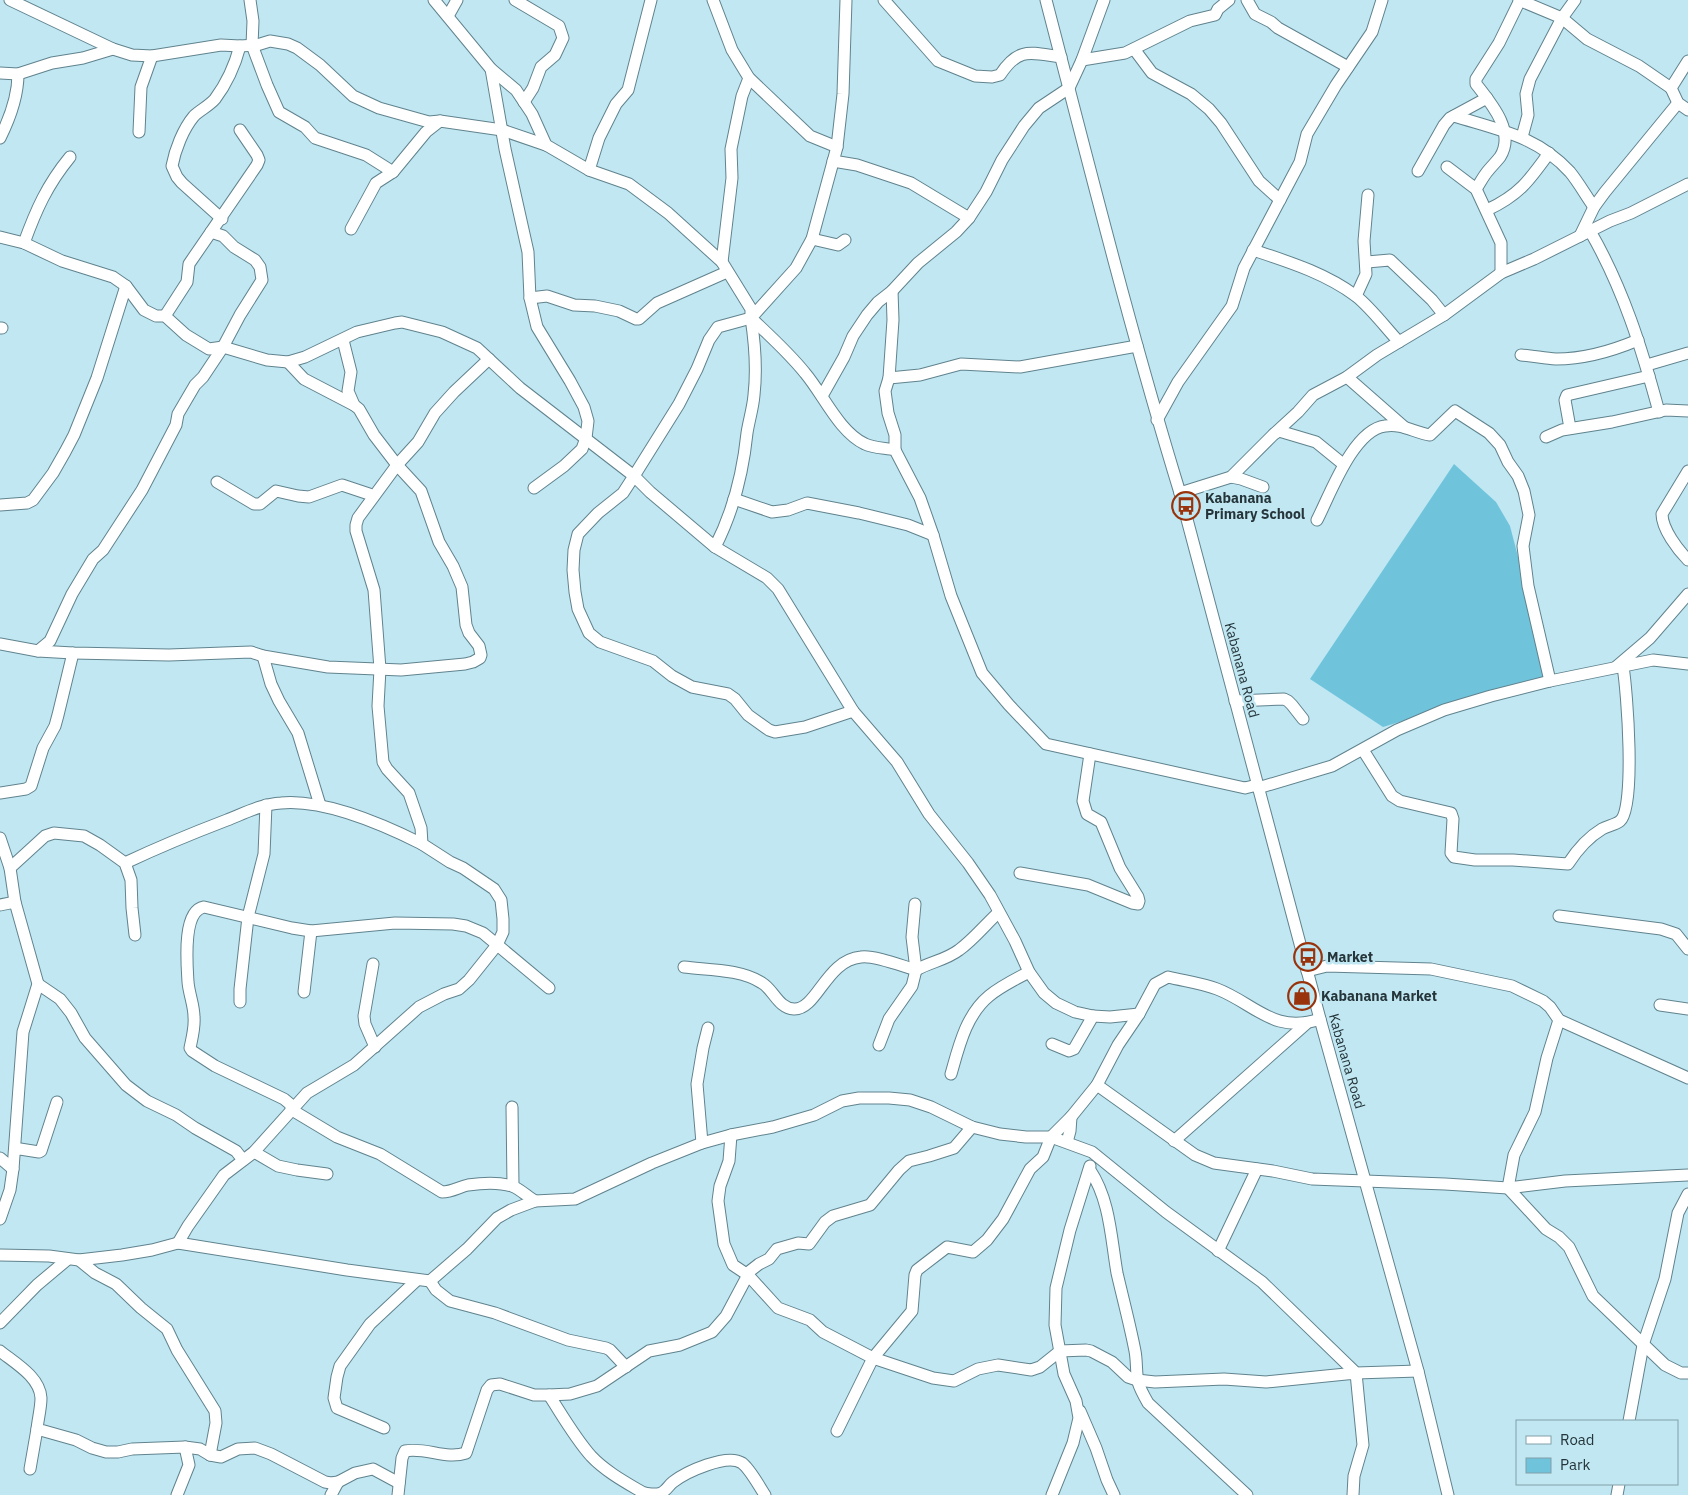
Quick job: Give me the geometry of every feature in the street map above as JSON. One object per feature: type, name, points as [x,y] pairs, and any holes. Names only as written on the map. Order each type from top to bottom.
[{"type":"street","points":[[10,0],[113,49],[132,55],[152,56],[221,45],[240,46],[270,41],[288,44],[297,48],[320,65],[353,96],[361,100],[392,113],[429,122],[440,121],[502,130],[546,146],[589,170],[629,184],[668,213],[724,267],[751,309],[756,362],[754,396],[747,432],[746,450],[734,499],[715,547]]},
{"type":"street","points":[[250,0],[253,21],[252,45],[279,112],[305,127],[315,138],[366,155],[392,172]]},
{"type":"street","points":[[434,0],[491,70],[516,90],[532,114],[546,146]]},
{"type":"street","points":[[448,16],[457,0]]},
{"type":"street","points":[[515,0],[559,26],[563,38],[555,55],[541,67],[533,88],[524,102]]},
{"type":"street","points":[[589,170],[599,138],[616,104],[628,90],[650,0]]},
{"type":"street","points":[[713,0],[732,50],[749,78],[810,136],[837,147]]},
{"type":"street","points":[[846,0],[844,84],[837,147],[812,239],[796,268],[751,318],[718,327],[712,334],[679,404],[623,494],[598,513],[578,534],[574,550],[575,592],[578,610],[589,633],[600,642],[653,661],[672,676],[692,687],[728,694],[736,699],[748,715],[769,730],[775,732],[805,727],[853,711]]},
{"type":"street","points":[[884,0],[935,58],[975,76],[992,77],[1000,75],[1009,62],[1031,52],[1061,57]]},
{"type":"street","name":"Kabanana Road","points":[[1046,0],[1093,184],[1157,420],[1180,493],[1257,787],[1418,1371],[1448,1495]]},
{"type":"street","points":[[822,396],[844,358],[853,336],[878,302],[892,291],[918,263],[956,232],[969,218],[1024,126],[1039,108],[1069,88],[1082,60],[1104,0]]},
{"type":"street","points":[[1082,60],[1125,53],[1190,21],[1215,15],[1218,9],[1229,0]]},
{"type":"street","points":[[1248,0],[1255,14],[1348,67]]},
{"type":"street","points":[[1157,420],[1178,382],[1232,306],[1244,268],[1300,162],[1307,134],[1372,32],[1382,0]]},
{"type":"street","points":[[1476,189],[1485,173],[1500,156],[1506,139],[1506,132],[1487,98],[1476,84],[1476,79],[1499,42],[1520,0],[1562,18],[1587,39],[1638,66],[1671,88],[1683,106],[1594,207],[1585,233],[1625,302],[1648,371],[1659,412]]},
{"type":"street","points":[[1522,136],[1528,115],[1526,94],[1530,79],[1562,18],[1575,0]]},
{"type":"street","points":[[222,219],[182,183],[172,166],[180,141],[189,122],[214,100],[235,64],[240,46]]},
{"type":"street","points":[[0,74],[18,74],[113,49]]},
{"type":"street","points":[[1134,49],[1152,73],[1191,94],[1209,109],[1221,123],[1259,181],[1280,200]]},
{"type":"street","points":[[139,132],[140,87],[152,56]]},
{"type":"street","points":[[1671,88],[1688,61]]},
{"type":"street","points":[[491,70],[505,149],[528,252],[530,298],[539,332],[570,381],[584,407],[588,421],[586,438],[582,449],[564,466],[534,488]]},
{"type":"street","points":[[0,138],[12,111],[18,74]]},
{"type":"street","points":[[724,267],[732,178],[731,149],[742,96],[749,78]]},
{"type":"street","points":[[1418,171],[1444,125],[1454,116],[1487,98]]},
{"type":"street","points":[[1454,116],[1522,136],[1549,153],[1570,173],[1594,207]]},
{"type":"street","points":[[351,229],[376,183],[392,172],[426,132],[440,121]]},
{"type":"street","points":[[165,316],[187,282],[189,264],[249,180],[259,160],[240,130]]},
{"type":"street","points":[[1487,210],[1506,200],[1529,180],[1549,153]]},
{"type":"street","points":[[24,243],[40,201],[60,169],[70,157]]},
{"type":"street","points":[[834,161],[857,165],[911,183],[969,218]]},
{"type":"street","points":[[1447,167],[1476,189],[1487,210],[1501,243],[1501,273]]},
{"type":"street","points":[[1180,493],[1230,477],[1298,412],[1313,395],[1347,376],[1444,315],[1501,273],[1631,213],[1688,184]]},
{"type":"street","points":[[1356,296],[1366,276],[1367,262],[1364,241],[1368,194]]},
{"type":"street","points":[[38,651],[50,641],[72,594],[93,559],[103,550],[142,490],[176,425],[178,414],[195,385],[203,377],[223,347],[262,280],[260,267],[255,260],[223,236],[211,232]]},
{"type":"street","points":[[0,238],[24,243],[62,261],[113,277],[126,286],[144,310],[156,316],[165,316],[186,335],[209,349],[223,347],[267,360],[288,362],[305,357],[358,332],[402,322],[442,332],[477,348],[520,388],[634,476],[715,547],[767,578],[778,589],[853,711],[897,762],[929,814],[990,895],[998,913],[1015,941],[1029,972],[1044,993],[1075,1012],[1093,1016],[1110,1017],[1139,1014]]},
{"type":"street","points":[[812,239],[838,245],[845,240]]},
{"type":"street","points":[[1254,250],[1311,270],[1356,296],[1399,342]]},
{"type":"street","points":[[1367,262],[1390,260],[1432,300],[1444,315]]},
{"type":"street","points":[[530,298],[548,296],[574,305],[594,306],[619,311],[636,320],[657,302],[724,267]]},
{"type":"street","points":[[0,505],[27,503],[33,500],[53,473],[74,435],[97,378],[126,286]]},
{"type":"street","points":[[892,291],[893,320],[889,378],[885,391],[895,435],[895,450],[920,498],[933,534],[951,596],[982,673],[1046,744],[1245,788],[1257,787],[1332,766],[1397,730],[1444,710],[1520,688],[1550,680],[1654,660],[1688,664]]},
{"type":"street","points":[[751,318],[780,345],[822,396],[830,411],[851,433],[865,444],[895,450]]},
{"type":"street","points":[[343,340],[351,372],[348,391],[354,406]]},
{"type":"street","points":[[1521,355],[1555,359],[1581,358],[1610,352],[1638,340]]},
{"type":"street","points":[[889,378],[920,375],[961,364],[1020,367],[1137,346]]},
{"type":"street","points":[[1570,428],[1564,400],[1567,395],[1648,371],[1688,353]]},
{"type":"street","points":[[422,844],[421,828],[409,793],[383,762],[378,706],[380,669],[374,590],[356,531],[358,518],[374,498],[396,464],[418,442],[435,413],[489,359]]},
{"type":"street","points":[[0,644],[38,651],[73,653],[169,655],[250,652],[262,656],[328,667],[401,670],[465,664],[478,660],[481,654],[479,646],[469,633],[466,625],[462,587],[453,566],[439,542],[421,491],[396,464],[374,435],[360,409],[304,379],[288,362]]},
{"type":"street","points":[[1347,376],[1404,427]]},
{"type":"street","points":[[1546,437],[1557,431],[1570,428],[1612,422],[1668,410],[1688,411]]},
{"type":"street","points":[[1317,520],[1343,464],[1358,444],[1377,428],[1385,426],[1404,427],[1430,435],[1456,411],[1489,433],[1500,445],[1508,462],[1518,476],[1524,491],[1529,516],[1523,542],[1528,586],[1550,680]]},
{"type":"street","points":[[1273,435],[1279,431],[1316,442],[1343,464]]},
{"type":"street","points":[[1688,471],[1662,514],[1662,520],[1669,534],[1688,560]]},
{"type":"street","points":[[1230,477],[1263,487]]},
{"type":"street","points":[[217,482],[254,504],[260,504],[276,491],[309,497],[317,496],[342,485],[369,494],[374,498]]},
{"type":"street","points":[[734,499],[772,512],[788,510],[807,503],[859,512],[908,525],[933,534]]},
{"type":"street","points":[[1619,667],[1650,638],[1688,594]]},
{"type":"street","points":[[0,793],[26,789],[31,786],[43,748],[55,726],[73,653]]},
{"type":"street","points":[[262,656],[271,684],[298,733],[320,805]]},
{"type":"street","points":[[1363,750],[1392,796],[1400,801],[1451,813],[1452,853],[1454,858],[1568,864],[1586,839],[1620,821],[1626,811],[1629,753],[1625,680],[1619,667]]},
{"type":"street","points":[[1235,701],[1288,700],[1303,720]]},
{"type":"street","points":[[1020,874],[1061,879],[1088,885],[1138,904],[1138,896],[1120,868],[1101,822],[1087,814],[1084,808],[1083,801],[1090,754]]},
{"type":"street","points":[[125,863],[176,840],[266,805],[282,802],[320,805],[388,828],[422,844],[494,889],[501,900],[503,932],[497,945],[469,980],[460,989],[444,994],[419,1006],[354,1065],[306,1093],[254,1152],[224,1175],[178,1243]]},
{"type":"street","points":[[240,1002],[248,917],[264,854],[266,805]]},
{"type":"street","points":[[10,868],[45,836],[54,833],[84,836],[125,863],[131,880],[135,935]]},
{"type":"street","points":[[0,838],[10,868],[15,902],[38,984],[23,1032],[13,1169],[10,1190],[0,1218]]},
{"type":"street","points":[[0,905],[15,902]]},
{"type":"street","points":[[879,1045],[889,1019],[912,986],[916,970],[912,937],[915,904]]},
{"type":"street","points":[[535,1201],[514,1186],[499,1184],[478,1184],[449,1192],[442,1192],[380,1154],[337,1137],[292,1110],[290,1104],[284,1099],[214,1066],[192,1051],[190,1048],[195,1019],[188,983],[187,941],[193,913],[198,908],[204,907],[311,931],[395,923],[453,924],[466,926],[483,933],[549,988]]},
{"type":"street","points":[[684,967],[721,970],[763,983],[779,1002],[787,1008],[796,1009],[808,1004],[832,971],[844,962],[861,956],[916,970],[928,963],[948,957],[959,950],[998,913]]},
{"type":"street","points":[[1559,916],[1661,929],[1676,934],[1688,949]]},
{"type":"street","points":[[304,992],[311,931]]},
{"type":"street","points":[[373,964],[364,1016],[365,1024],[375,1047]]},
{"type":"street","points":[[1307,971],[1327,966],[1431,969],[1512,986],[1543,1001],[1559,1020],[1688,1078]]},
{"type":"street","points":[[951,1074],[962,1036],[972,1015],[988,996],[1029,972]]},
{"type":"street","points":[[836,1431],[872,1358],[912,1311],[917,1270],[947,1248],[973,1252],[987,1240],[1003,1219],[1030,1169],[1043,1157],[1051,1137],[1071,1117],[1097,1085],[1118,1045],[1139,1014],[1155,984],[1168,977],[1216,989],[1238,999],[1266,1017],[1306,1024]]},
{"type":"street","points":[[38,984],[60,999],[71,1013],[85,1038],[126,1085],[147,1101],[176,1115],[236,1151],[243,1160]]},
{"type":"street","points":[[1660,1005],[1688,1009]]},
{"type":"street","points":[[1052,1044],[1069,1052],[1074,1049],[1093,1016]]},
{"type":"street","points":[[1174,1141],[1306,1024],[1320,1019]]},
{"type":"street","points":[[1508,1188],[1514,1155],[1534,1112],[1547,1058],[1559,1020]]},
{"type":"street","points":[[702,1143],[697,1084],[708,1028]]},
{"type":"street","points":[[1097,1085],[1195,1155],[1214,1163],[1312,1179],[1508,1188],[1565,1181],[1688,1175]]},
{"type":"street","points":[[1,1253],[74,1259],[122,1255],[178,1243],[430,1281],[467,1249],[497,1218],[511,1210],[535,1201],[575,1199],[652,1163],[702,1143],[773,1127],[814,1114],[842,1102],[859,1098],[910,1100],[931,1107],[972,1126],[1000,1134],[1051,1137],[1092,1152],[1166,1212],[1262,1282],[1356,1373],[1363,1446],[1354,1476],[1353,1495]]},
{"type":"street","points":[[15,1150],[41,1151],[58,1102]]},
{"type":"street","points":[[512,1107],[514,1186]]},
{"type":"street","points":[[1067,1142],[1071,1117]]},
{"type":"street","points":[[398,1489],[402,1458],[405,1451],[422,1451],[448,1456],[458,1456],[466,1453],[487,1390],[491,1385],[500,1384],[534,1395],[570,1394],[598,1386],[649,1351],[680,1345],[712,1332],[726,1316],[748,1276],[759,1264],[769,1259],[777,1249],[798,1243],[809,1244],[825,1222],[833,1216],[870,1205],[899,1170],[909,1161],[954,1148],[972,1126]]},
{"type":"street","points":[[731,1135],[729,1161],[720,1186],[718,1201],[724,1244],[733,1266],[748,1276],[778,1308],[810,1320],[823,1332],[872,1358],[933,1378],[954,1381],[987,1366],[998,1365],[1031,1370],[1040,1367],[1060,1351],[1092,1351],[1112,1362],[1128,1376],[1137,1380],[1155,1382],[1224,1379],[1266,1382],[1356,1373],[1418,1371]]},
{"type":"street","points":[[254,1152],[278,1166],[327,1174]]},
{"type":"street","points":[[1092,1152],[1090,1170],[1070,1230],[1056,1288],[1055,1325],[1064,1374],[1114,1495]]},
{"type":"street","points":[[0,1158],[13,1169]]},
{"type":"street","points":[[1218,1251],[1257,1169]]},
{"type":"street","points":[[1090,1170],[1098,1183],[1107,1211],[1118,1276],[1135,1353],[1138,1372],[1137,1380],[1148,1403],[1247,1495]]},
{"type":"street","points":[[1508,1188],[1546,1229],[1559,1237],[1569,1247],[1593,1296],[1665,1364],[1681,1373],[1688,1373]]},
{"type":"street","points":[[1629,1420],[1643,1344],[1666,1279],[1678,1213],[1688,1194]]},
{"type":"street","points":[[0,1323],[37,1285],[74,1259]]},
{"type":"street","points":[[74,1259],[116,1284],[167,1329],[215,1411],[216,1423],[210,1455]]},
{"type":"street","points":[[384,1428],[338,1408],[334,1398],[337,1377],[340,1366],[370,1324],[417,1280]]},
{"type":"street","points":[[430,1281],[436,1290],[450,1301],[504,1316],[568,1340],[606,1348],[626,1367]]},
{"type":"street","points":[[0,1351],[34,1378],[39,1387],[41,1397],[30,1469]]},
{"type":"street","points":[[549,1395],[590,1455],[641,1494],[661,1494],[673,1482],[701,1468],[732,1459],[744,1465],[765,1495]]},
{"type":"street","points":[[1052,1495],[1073,1443],[1079,1418],[1076,1401]]},
{"type":"street","points":[[37,1430],[76,1440],[106,1452],[118,1452],[132,1448],[185,1447],[200,1449],[210,1455],[221,1457],[238,1449],[261,1450],[325,1482],[338,1482],[355,1473],[373,1469],[398,1489]]},
{"type":"street","points":[[177,1495],[189,1465],[185,1447]]},
{"type":"street","points":[[331,1495],[338,1482]]},
{"type":"green space","points":[[1454,464],[1496,502],[1510,526],[1549,676],[1383,727],[1310,679]]},
{"type":"place","name":"Kabanana Primary School","points":[[1186,506]]},
{"type":"place","name":"Market","points":[[1308,957]]},
{"type":"place","name":"Kabanana Market","points":[[1302,996]]}]
